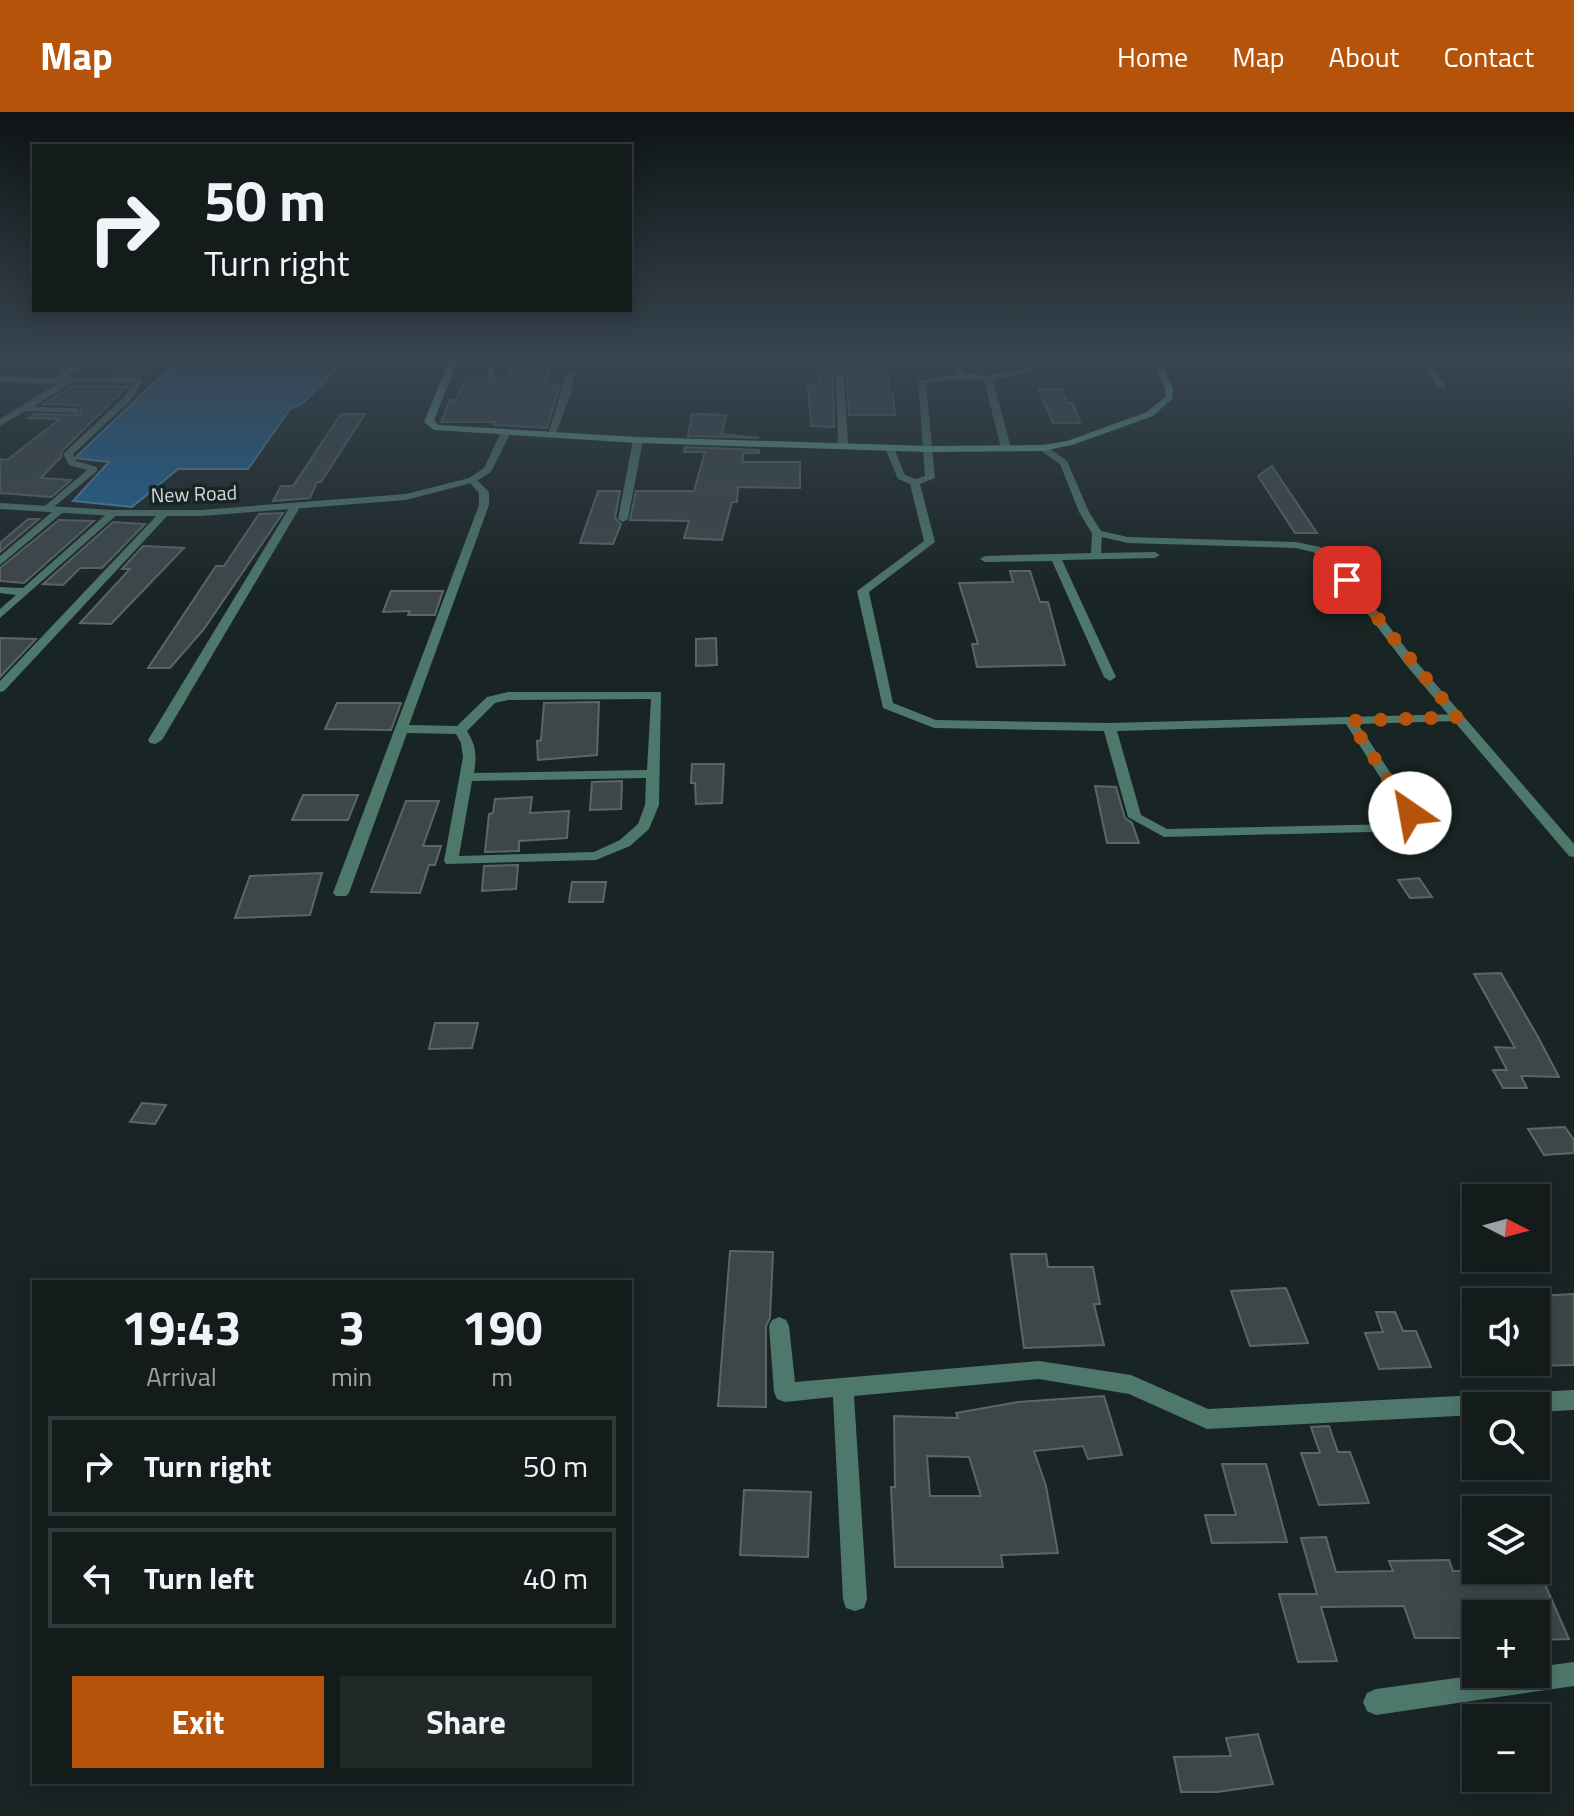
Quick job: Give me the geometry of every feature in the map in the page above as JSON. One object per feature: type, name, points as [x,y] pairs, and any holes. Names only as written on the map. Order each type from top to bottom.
[{"type":"main road","points":[[605,439],[930,449],[1043,448],[1081,439]]},
{"type":"street","points":[[49,508],[94,469],[72,463],[68,454],[85,439]]},
{"type":"street","points":[[341,893],[405,729],[484,505],[484,492],[472,480],[488,470],[503,439]]},
{"type":"street","points":[[843,439],[843,446]]},
{"type":"street","points":[[890,448],[901,477],[915,482],[930,478],[929,439]]},
{"type":"street","points":[[1004,439],[1006,448]]},
{"type":"street","points":[[623,519],[638,440]]},
{"type":"street","points":[[1043,448],[1064,463],[1084,512],[1097,533],[1096,555]]},
{"type":"street","name":"New Road","points":[[0,506],[164,514],[295,507],[406,497],[472,480]]},
{"type":"street","points":[[915,482],[930,542],[863,591],[887,705],[934,724],[1109,727],[1457,717]]},
{"type":"street","points":[[155,740],[295,507]]},
{"type":"street","points":[[0,562],[62,509]]},
{"type":"street","points":[[0,615],[114,513]]},
{"type":"street","points":[[0,688],[164,514]]},
{"type":"street","points":[[1097,533],[1128,540],[1263,542],[1316,549],[1332,559],[1457,717],[1574,853]]},
{"type":"street","points":[[985,559],[1155,555]]},
{"type":"street","points":[[1055,556],[1110,677]]},
{"type":"street","points":[[0,590],[26,592]]},
{"type":"street","points":[[405,729],[460,730],[491,700],[508,696],[657,695],[652,805],[644,826],[625,843],[596,856],[451,861],[470,757],[468,743],[460,730]]},
{"type":"street","points":[[1109,727],[1135,817],[1164,833],[1403,828],[1410,813],[1350,721]]},
{"type":"street","points":[[466,777],[652,774]]},
{"type":"street","points":[[779,1326],[785,1392],[1039,1370],[1131,1385],[1207,1419],[1571,1405]]},
{"type":"street","points":[[843,1385],[855,1599]]},
{"type":"street","points":[[1376,1702],[1574,1674]]},
{"type":"water","points":[[95,439],[269,439],[248,469],[178,469],[132,507],[73,501],[109,462],[75,458]]},
{"type":"building","points":[[35,439],[75,439],[41,478],[71,480],[51,497],[0,493],[0,459],[7,460]]},
{"type":"building","points":[[325,439],[349,439],[321,482],[317,482],[310,498],[273,501],[281,486],[293,486]]},
{"type":"building","points":[[685,447],[759,450],[759,453],[744,453],[742,462],[800,462],[800,488],[738,487],[737,502],[732,502],[722,540],[684,538],[689,521],[630,520],[636,491],[694,491],[705,452],[684,452]]},
{"type":"building","points":[[1272,466],[1317,533],[1295,533],[1258,476]]},
{"type":"building","points":[[598,491],[620,491],[615,518],[621,524],[613,544],[580,543]]},
{"type":"building","points":[[283,513],[204,629],[170,668],[148,668],[216,566],[224,566],[259,514]]},
{"type":"building","points":[[28,519],[39,519],[0,552],[0,543]]},
{"type":"building","points":[[59,520],[94,521],[24,583],[0,581],[0,568]]},
{"type":"building","points":[[113,522],[145,524],[102,568],[80,568],[63,585],[43,584]]},
{"type":"building","points":[[143,546],[184,548],[111,624],[80,623],[130,569],[122,569]]},
{"type":"building","points":[[1010,571],[1030,571],[1040,602],[1048,602],[1065,665],[977,667],[972,644],[978,644],[959,583],[1013,582]]},
{"type":"building","points":[[391,591],[443,591],[435,615],[408,615],[410,611],[383,612]]},
{"type":"building","points":[[0,638],[36,639],[0,677]]},
{"type":"building","points":[[716,638],[717,665],[696,666],[696,639]]},
{"type":"building","points":[[599,702],[597,755],[538,760],[537,741],[541,740],[544,703]]},
{"type":"building","points":[[337,703],[401,703],[391,730],[325,729]]},
{"type":"building","points":[[692,764],[724,764],[722,803],[696,804],[695,783],[691,783]]},
{"type":"building","points":[[622,781],[621,809],[590,810],[592,782]]},
{"type":"building","points":[[1095,786],[1116,787],[1125,818],[1132,823],[1139,843],[1107,843]]},
{"type":"building","points":[[303,795],[358,795],[348,820],[292,820]]},
{"type":"building","points":[[532,797],[530,813],[569,811],[567,838],[519,841],[519,851],[485,852],[489,814],[493,813],[495,799]]},
{"type":"building","points":[[406,801],[439,801],[423,846],[441,846],[435,865],[429,865],[420,893],[371,892]]},
{"type":"building","points":[[518,865],[516,889],[482,891],[484,866]]},
{"type":"building","points":[[322,873],[310,915],[235,918],[250,876]]},
{"type":"building","points":[[1419,878],[1432,897],[1410,898],[1398,880]]},
{"type":"building","points":[[572,882],[606,882],[603,902],[569,902]]},
{"type":"building","points":[[1501,973],[1559,1077],[1521,1076],[1527,1088],[1503,1088],[1493,1070],[1507,1070],[1495,1047],[1515,1048],[1474,974]]},
{"type":"building","points":[[435,1023],[478,1023],[472,1048],[429,1049]]},
{"type":"building","points":[[142,1103],[166,1105],[155,1124],[130,1122]]},
{"type":"building","points":[[1565,1127],[1574,1140],[1574,1153],[1544,1155],[1528,1129]]},
{"type":"building","points":[[730,1251],[773,1252],[770,1318],[766,1326],[766,1407],[718,1406]]},
{"type":"building","points":[[1011,1254],[1046,1254],[1048,1267],[1093,1267],[1100,1304],[1094,1304],[1104,1345],[1024,1348]]},
{"type":"building","points":[[1286,1288],[1308,1343],[1250,1346],[1231,1291]]},
{"type":"building","points":[[1574,1294],[1574,1365],[1550,1366],[1550,1295]]},
{"type":"building","points":[[1376,1312],[1395,1312],[1403,1331],[1416,1331],[1431,1367],[1379,1369],[1365,1333],[1383,1332]]},
{"type":"building","points":[[1104,1396],[1122,1455],[1088,1459],[1083,1446],[1034,1451],[1046,1486],[1058,1553],[1001,1555],[1003,1567],[895,1567],[891,1487],[895,1487],[894,1416],[958,1418],[956,1413],[1018,1402]],"holes":[[[927,1456],[969,1457],[981,1496],[930,1496]]]},
{"type":"building","points":[[1329,1426],[1338,1452],[1350,1452],[1369,1503],[1319,1505],[1301,1453],[1320,1453],[1311,1427]]},
{"type":"building","points":[[1222,1464],[1266,1464],[1287,1542],[1212,1543],[1205,1515],[1236,1515]]},
{"type":"building","points":[[744,1490],[811,1492],[808,1557],[740,1555]]},
{"type":"building","points":[[1326,1537],[1336,1572],[1393,1571],[1389,1561],[1449,1560],[1453,1571],[1462,1571],[1462,1584],[1545,1584],[1569,1639],[1550,1640],[1550,1600],[1462,1600],[1462,1638],[1415,1638],[1404,1606],[1321,1607],[1337,1661],[1298,1662],[1279,1594],[1317,1594],[1301,1538]]},
{"type":"building","points":[[1258,1734],[1273,1784],[1217,1792],[1181,1792],[1174,1757],[1231,1756],[1226,1738]]},
{"type":"route","points":[[1347,580],[1457,717],[1350,721],[1410,813]]}]
